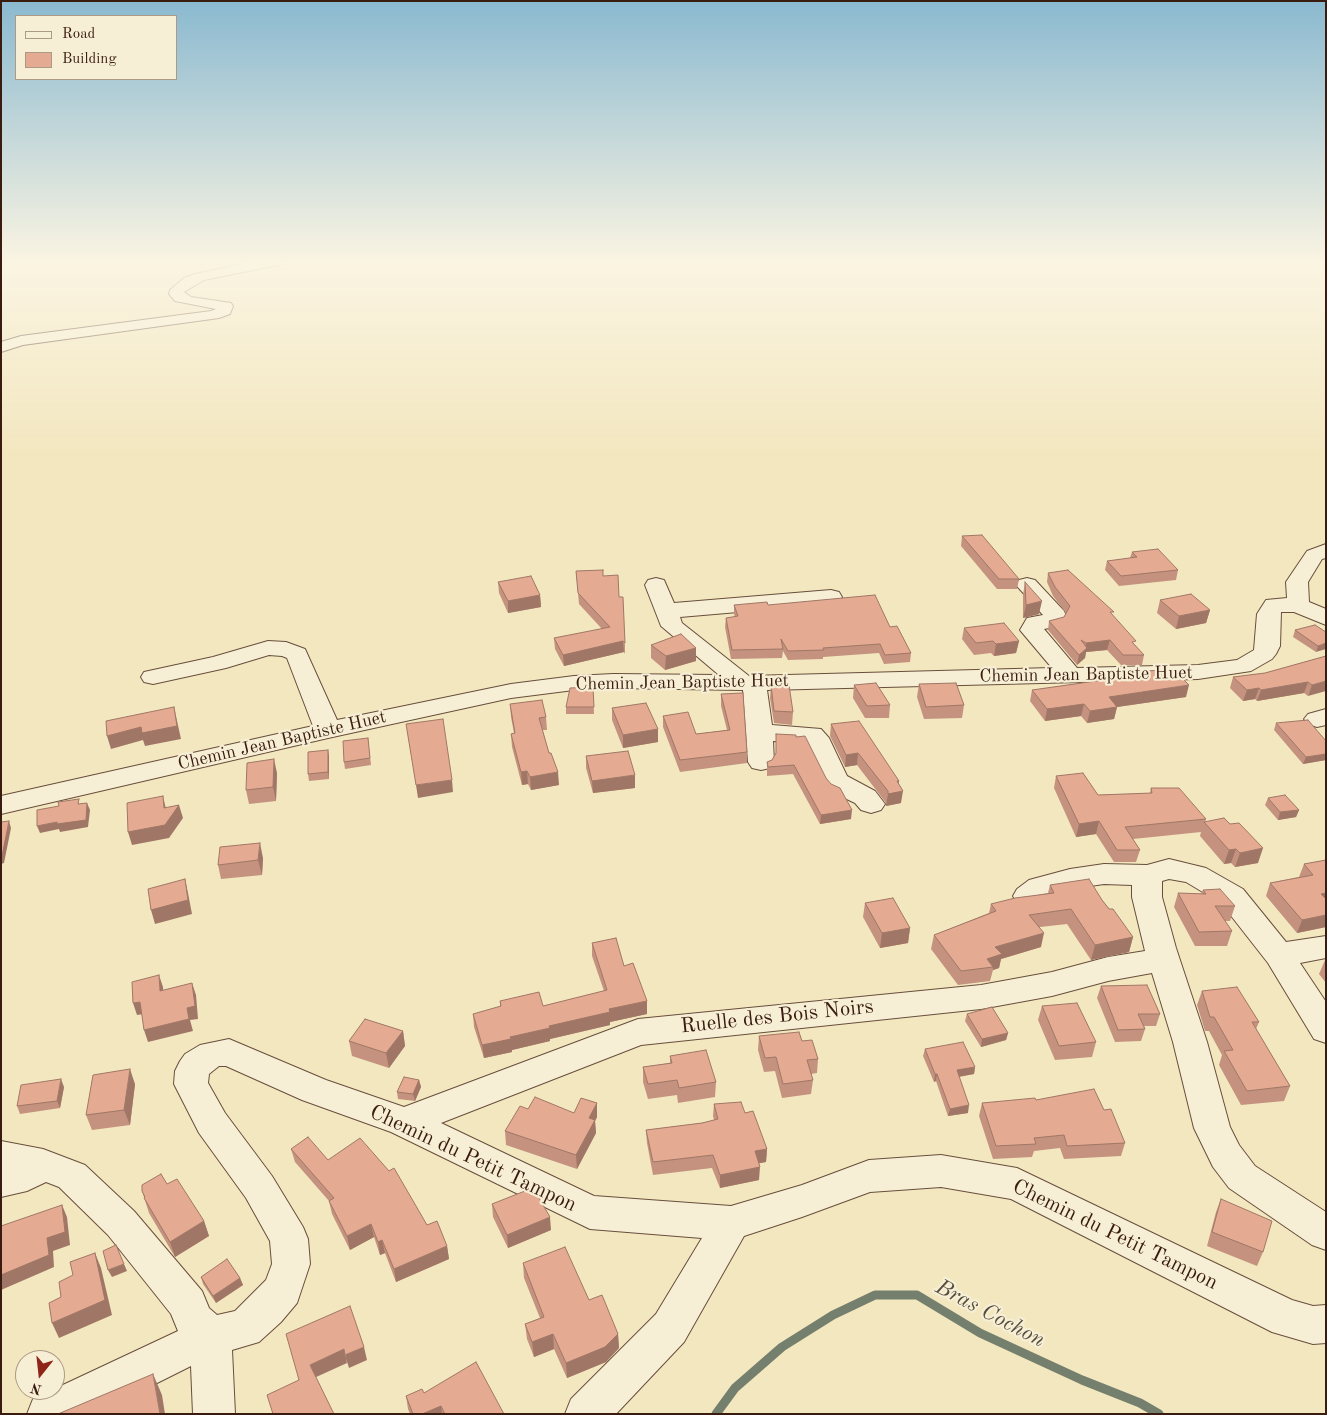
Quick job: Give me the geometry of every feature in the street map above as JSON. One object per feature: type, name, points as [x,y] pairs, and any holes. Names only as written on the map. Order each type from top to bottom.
[{"type":"street","points":[[1,348],[21,341],[128,326]]},
{"type":"street","points":[[1298,605],[1297,582],[1314,555],[1326,550]]},
{"type":"street","points":[[656,584],[669,621],[678,632],[748,682],[760,733],[761,762]]},
{"type":"street","points":[[1026,585],[1055,616],[1052,621],[1035,624],[1032,630],[1071,676]]},
{"type":"street","points":[[666,611],[831,597]]},
{"type":"street","name":"Chemin Jean Baptiste Huet","points":[[1,805],[328,730],[511,692],[574,683],[646,681],[748,682],[1198,672],[1244,666],[1264,654],[1268,646],[1268,614],[1274,605],[1298,605],[1326,618]]},
{"type":"street","points":[[153,677],[268,648],[286,649],[297,654],[328,730]]},
{"type":"street","points":[[760,733],[812,734],[816,738],[836,780],[842,786],[865,798],[871,804]]},
{"type":"street","points":[[1028,896],[1039,887],[1070,878],[1104,874],[1147,875],[1169,869],[1196,875],[1232,896],[1280,955],[1326,1030]]},
{"type":"street","points":[[1147,875],[1147,897],[1163,959],[1190,1042],[1212,1128],[1226,1156],[1242,1177],[1326,1233]]},
{"type":"street","points":[[1280,955],[1326,946]]},
{"type":"street","name":"Ruelle des Bois Noirs","points":[[404,1122],[638,1032],[981,997],[1052,984],[1108,969],[1163,959]]},
{"type":"street","name":"Chemin du Petit Tampon","points":[[48,1414],[211,1336],[244,1328],[267,1309],[284,1290],[291,1264],[289,1239],[259,1187],[212,1123],[191,1084],[192,1071],[197,1064],[212,1054],[229,1052],[314,1090],[404,1122],[590,1212],[731,1223],[802,1202],[869,1176],[941,1170],[1017,1184],[1286,1318],[1313,1325],[1326,1324]]},
{"type":"street","points":[[1,1156],[43,1165],[72,1176],[121,1223],[188,1304],[193,1320],[211,1336],[214,1414]]},
{"type":"street","points":[[1,1181],[27,1175],[43,1165]]},
{"type":"street","points":[[586,1414],[670,1328],[731,1223]]},
{"type":"building","points":[[982,535],[1019,579],[999,579],[962,536]]},
{"type":"building","points":[[1158,549],[1178,570],[1121,576],[1107,561],[1137,557],[1132,552]]},
{"type":"building","points":[[603,570],[603,576],[618,575],[619,597],[623,597],[625,643],[623,641],[563,655],[554,638],[610,627],[578,593],[576,571]]},
{"type":"building","points":[[1068,570],[1114,612],[1110,612],[1136,641],[1132,642],[1144,655],[1123,655],[1110,640],[1086,643],[1081,640],[1087,648],[1079,655],[1049,621],[1064,617],[1070,606],[1055,587],[1048,573]]},
{"type":"building","points":[[531,576],[540,595],[508,601],[498,582]]},
{"type":"building","points":[[1025,582],[1042,601],[1026,605]]},
{"type":"building","points":[[1191,594],[1210,610],[1179,616],[1160,600]]},
{"type":"building","points":[[875,595],[890,627],[897,626],[911,653],[885,655],[880,644],[823,648],[824,650],[788,651],[781,639],[783,649],[732,650],[726,618],[738,616],[734,605],[767,602],[768,605]]},
{"type":"building","points":[[1004,623],[1019,641],[996,644],[993,641],[976,643],[964,628]]},
{"type":"building","points":[[1315,625],[1326,632],[1326,643],[1318,646],[1295,630]]},
{"type":"building","points":[[681,634],[696,648],[666,656],[651,645]]},
{"type":"building","points":[[1326,656],[1326,681],[1312,685],[1308,682],[1261,690],[1259,688],[1247,690],[1233,677],[1265,673]]},
{"type":"building","points":[[1174,670],[1189,685],[1109,697],[1117,707],[1090,711],[1084,704],[1047,709],[1032,690],[1141,673],[1139,671]]},
{"type":"building","points":[[876,683],[890,705],[867,706],[854,685]]},
{"type":"building","points":[[956,683],[964,705],[926,707],[919,684]]},
{"type":"building","points":[[771,685],[789,685],[793,712],[774,711]]},
{"type":"building","points":[[593,687],[594,707],[566,707],[570,688]]},
{"type":"building","points":[[743,693],[747,752],[680,760],[663,716],[688,712],[696,734],[730,730],[721,694]]},
{"type":"building","points":[[542,700],[546,717],[539,718],[549,753],[551,753],[558,772],[530,777],[527,771],[521,772],[511,734],[515,733],[510,704]]},
{"type":"building","points":[[646,703],[658,729],[623,735],[612,708]]},
{"type":"building","points":[[174,707],[177,726],[142,733],[141,727],[107,736],[106,721]]},
{"type":"building","points":[[443,719],[452,780],[416,785],[406,724]]},
{"type":"building","points":[[1308,720],[1326,741],[1326,754],[1306,757],[1276,723]]},
{"type":"building","points":[[859,721],[899,781],[897,781],[903,791],[888,794],[888,791],[858,753],[846,755],[831,724]]},
{"type":"building","points":[[776,734],[796,735],[796,737],[805,736],[826,778],[831,784],[840,788],[852,810],[821,815],[794,765],[768,767],[767,762],[772,760],[776,753]]},
{"type":"building","points":[[368,738],[370,758],[344,762],[343,741]]},
{"type":"building","points":[[328,750],[328,772],[308,774],[308,752]]},
{"type":"building","points":[[628,751],[635,775],[592,781],[586,756]]},
{"type":"building","points":[[274,759],[273,787],[246,790],[247,763]]},
{"type":"building","points":[[1083,773],[1098,795],[1152,793],[1151,788],[1179,788],[1206,819],[1125,827],[1140,850],[1117,850],[1099,821],[1079,824],[1056,776]]},
{"type":"building","points":[[1285,795],[1299,810],[1280,812],[1268,798]]},
{"type":"building","points":[[163,796],[164,808],[179,805],[165,825],[128,832],[127,803]]},
{"type":"building","points":[[79,799],[78,804],[87,803],[86,820],[57,824],[57,822],[37,826],[37,810],[59,806],[58,802]]},
{"type":"building","points":[[1224,818],[1230,824],[1239,823],[1263,848],[1240,853],[1236,849],[1229,850],[1204,822]]},
{"type":"building","points":[[9,821],[2,856],[1,856],[1,822]]},
{"type":"building","points":[[260,843],[258,860],[218,865],[220,847]]},
{"type":"building","points":[[1326,860],[1326,893],[1321,894],[1326,899],[1326,915],[1302,920],[1270,883],[1313,875],[1304,864]]},
{"type":"building","points":[[185,879],[188,900],[151,910],[148,889]]},
{"type":"building","points":[[1089,879],[1102,900],[1109,909],[1113,909],[1133,937],[1095,945],[1071,909],[1029,915],[1044,933],[995,947],[1002,954],[987,959],[993,967],[961,971],[934,935],[996,911],[991,904],[1015,898],[1054,893],[1050,885]]},
{"type":"building","points":[[1220,889],[1235,906],[1215,906],[1232,931],[1199,932],[1178,893],[1206,894],[1203,890]]},
{"type":"building","points":[[893,898],[910,928],[882,933],[865,903]]},
{"type":"building","points":[[616,938],[624,966],[633,963],[647,1001],[609,1009],[610,1012],[549,1026],[550,1028],[482,1045],[473,1014],[501,1006],[500,1001],[539,992],[543,1006],[607,990],[592,943]]},
{"type":"building","points":[[159,975],[160,991],[192,983],[195,1006],[187,1008],[189,1019],[144,1030],[140,1002],[133,1003],[132,982]]},
{"type":"building","points":[[1147,985],[1160,1014],[1138,1014],[1145,1029],[1118,1030],[1101,986]]},
{"type":"building","points":[[1237,987],[1259,1022],[1252,1022],[1290,1086],[1247,1091],[1224,1051],[1233,1050],[1214,1017],[1210,1017],[1202,991]]},
{"type":"building","points":[[1077,1003],[1096,1042],[1059,1046],[1042,1006]]},
{"type":"building","points":[[992,1007],[1008,1033],[982,1039],[967,1014]]},
{"type":"building","points":[[365,1019],[403,1031],[386,1053],[349,1041]]},
{"type":"building","points":[[799,1032],[802,1041],[812,1040],[818,1059],[807,1060],[813,1080],[783,1084],[776,1057],[765,1058],[759,1036]]},
{"type":"building","points":[[963,1042],[975,1067],[957,1070],[969,1105],[950,1109],[925,1049]]},
{"type":"building","points":[[706,1050],[716,1082],[679,1088],[677,1080],[648,1084],[643,1067],[672,1063],[670,1056]]},
{"type":"building","points":[[130,1069],[124,1110],[86,1115],[93,1075]]},
{"type":"building","points":[[404,1077],[419,1080],[413,1094],[397,1092]]},
{"type":"building","points":[[61,1079],[57,1101],[17,1106],[21,1085]]},
{"type":"building","points":[[1094,1089],[1104,1110],[1111,1109],[1125,1143],[1067,1146],[1064,1135],[1034,1138],[1036,1144],[996,1146],[982,1103],[1035,1098],[1036,1100]]},
{"type":"building","points":[[535,1097],[574,1113],[581,1098],[597,1103],[589,1118],[595,1120],[576,1155],[505,1131],[520,1106],[528,1109]]},
{"type":"building","points":[[741,1102],[745,1113],[753,1111],[767,1149],[755,1151],[760,1167],[720,1175],[713,1155],[653,1162],[646,1130],[702,1123],[718,1119],[714,1104]]},
{"type":"building","points":[[308,1137],[328,1160],[360,1138],[389,1171],[394,1168],[427,1225],[437,1221],[447,1246],[394,1269],[382,1240],[378,1242],[371,1224],[347,1236],[329,1201],[334,1198],[291,1149]]},
{"type":"building","points":[[161,1174],[167,1184],[177,1179],[204,1221],[170,1242],[144,1198],[142,1191],[142,1185]]},
{"type":"building","points":[[530,1189],[535,1191],[550,1217],[507,1235],[492,1204]]},
{"type":"building","points":[[1221,1199],[1272,1221],[1263,1252],[1212,1232]]},
{"type":"building","points":[[62,1205],[65,1232],[47,1238],[49,1255],[1,1275],[1,1226]]},
{"type":"building","points":[[116,1245],[124,1264],[108,1270],[103,1251]]},
{"type":"building","points":[[565,1247],[589,1300],[602,1295],[618,1334],[605,1347],[566,1363],[553,1334],[532,1342],[525,1324],[544,1317],[523,1263]]},
{"type":"building","points":[[95,1253],[105,1300],[52,1323],[49,1303],[61,1297],[59,1282],[73,1275],[70,1262]]},
{"type":"building","points":[[227,1259],[240,1278],[213,1296],[201,1277]]},
{"type":"building","points":[[350,1306],[364,1347],[345,1355],[344,1349],[310,1365],[334,1414],[273,1414],[267,1395],[299,1380],[286,1334]]},
{"type":"building","points":[[476,1362],[504,1414],[445,1414],[441,1406],[422,1414],[413,1414],[406,1396],[422,1389],[424,1393]]},
{"type":"building","points":[[153,1374],[160,1414],[58,1414]]},
{"type":"waterway","name":"Bras Cochon","points":[[716,1414],[735,1388],[782,1347],[833,1315],[875,1295],[917,1295],[980,1333],[1082,1380],[1140,1403],[1159,1414]]}]
